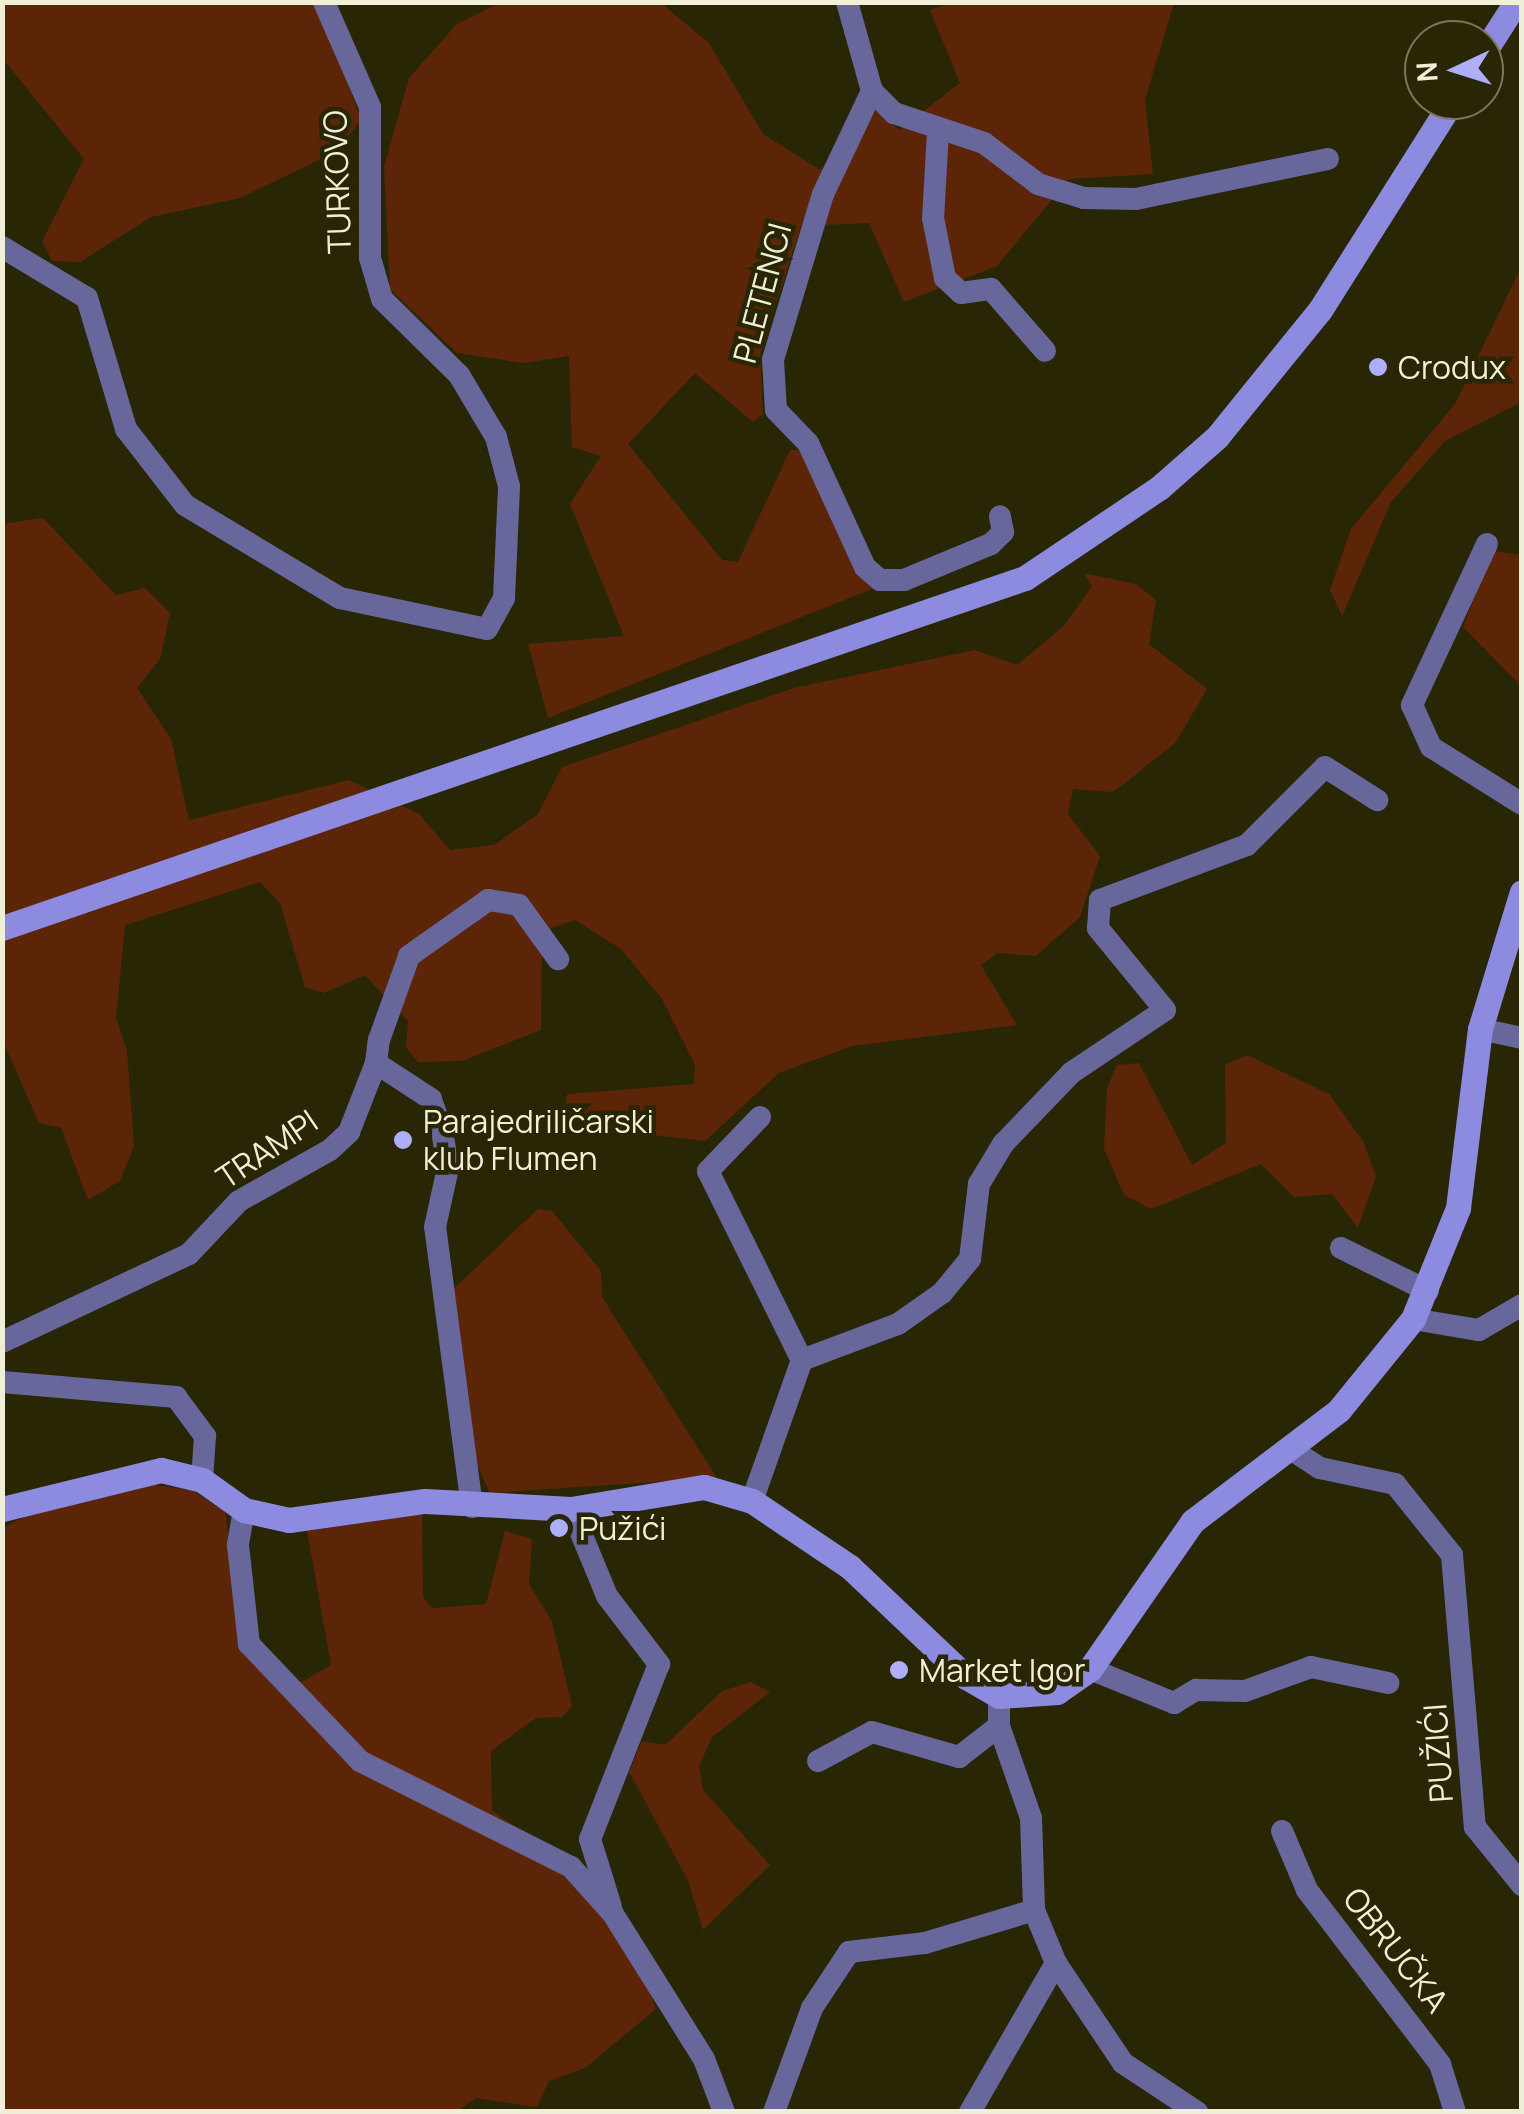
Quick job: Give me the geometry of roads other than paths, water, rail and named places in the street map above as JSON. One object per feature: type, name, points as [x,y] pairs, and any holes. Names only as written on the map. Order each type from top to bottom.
[{"type":"street","name":"TURKOVO","points":[[2,246],[87,298],[126,429],[185,504],[340,598],[472,633],[487,630],[504,598],[508,486],[496,438],[459,376],[382,299],[370,258],[365,87],[324,2]]},
{"type":"street","points":[[847,2],[872,91],[938,132],[984,143],[1038,184],[1084,198],[1136,199],[1328,160]]},
{"type":"street","name":"PLETENCI","points":[[872,91],[823,194],[773,360],[776,410],[808,442],[864,567],[880,580],[904,580],[991,544],[1003,532],[1000,516]]},
{"type":"street","points":[[2,928],[1025,578],[1094,536],[1218,436],[1266,380],[1440,120]]},
{"type":"street","points":[[938,132],[933,218],[945,278],[961,293],[991,289],[1046,351]]},
{"type":"street","points":[[1487,544],[1412,705],[1430,747],[1522,804]]},
{"type":"street","points":[[802,1360],[898,1324],[942,1293],[970,1258],[979,1184],[1003,1144],[1071,1072],[1165,1010],[1098,928],[1100,900],[1246,845],[1325,767],[1377,800]]},
{"type":"street","points":[[2,1509],[138,1472],[202,1480],[244,1510],[289,1520],[375,1504],[571,1509],[704,1487],[752,1502],[850,1567],[966,1677],[999,1696],[1058,1692],[1090,1669],[1194,1521],[1362,1386],[1413,1319],[1428,1291],[1458,1208],[1480,1029],[1522,892]]},
{"type":"street","name":"TRAMPI","points":[[2,1342],[189,1254],[239,1201],[330,1150],[350,1132],[409,956],[488,900],[519,905],[558,959]]},
{"type":"street","points":[[1480,1029],[1522,1038]]},
{"type":"street","points":[[376,1063],[430,1100],[442,1130],[448,1168],[434,1227],[472,1507]]},
{"type":"street","points":[[752,1502],[802,1360],[708,1171],[760,1117]]},
{"type":"street","points":[[1341,1248],[1428,1291]]},
{"type":"street","points":[[1413,1319],[1479,1330],[1522,1305]]},
{"type":"street","points":[[2,1382],[176,1397],[205,1436],[202,1480]]},
{"type":"street","name":"PUŽIĆI","points":[[1289,1448],[1320,1468],[1395,1484],[1452,1555],[1460,1600],[1475,1827],[1522,1885]]},
{"type":"street","points":[[571,1509],[607,1596],[660,1664],[590,1839],[613,1914],[704,2059],[724,2112]]},
{"type":"street","points":[[244,1510],[238,1545],[250,1644],[283,1685],[360,1761],[530,1839],[613,1914]]},
{"type":"street","name":"PUŽIĆI","points":[[1090,1669],[1174,1703],[1196,1690],[1245,1691],[1310,1667],[1388,1684]]},
{"type":"street","points":[[999,1696],[998,1726],[1031,1818],[1034,1910],[1056,1963],[1123,2063],[1197,2112]]},
{"type":"street","points":[[818,1761],[872,1732],[959,1757],[998,1726]]},
{"type":"street","name":"OBRUČKA","points":[[1282,1831],[1307,1890],[1440,2064],[1455,2112]]},
{"type":"street","points":[[774,2112],[812,2008],[849,1952],[926,1942],[1034,1910]]},
{"type":"street","points":[[970,2112],[1056,1963]]},
{"type":"street","points":[[1148,2112],[1154,2087]]},
{"type":"place","name":"Crodux","points":[[1378,367]]},
{"type":"place","name":"Parajedriličarski klub Flumen","points":[[403,1140]]},
{"type":"place","name":"Pužići","points":[[559,1528]]},
{"type":"place","name":"Market Igor","points":[[899,1670]]}]
